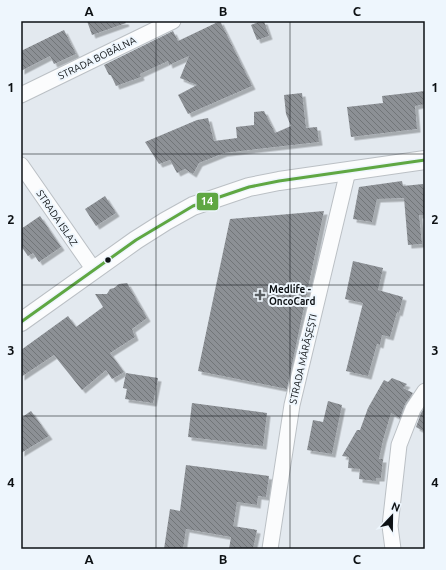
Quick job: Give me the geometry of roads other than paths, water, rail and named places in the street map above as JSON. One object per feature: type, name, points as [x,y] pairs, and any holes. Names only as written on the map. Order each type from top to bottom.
[{"type":"street","name":"STRADA BOBÂLNA","points":[[21,95],[173,21]]},
{"type":"street","points":[[21,322],[166,221],[192,206],[249,187],[278,180],[425,160]]},
{"type":"street","name":"STRADA ISLAZ","points":[[21,165],[94,270]]},
{"type":"street","name":"STRADA MĂRĂȘEȘTI","points":[[270,549],[292,405],[348,171]]},
{"type":"street","points":[[393,549],[390,526],[399,444],[413,409],[425,391]]},
{"type":"place","name":"Medlife - OncoCard","points":[[260,295]]}]
